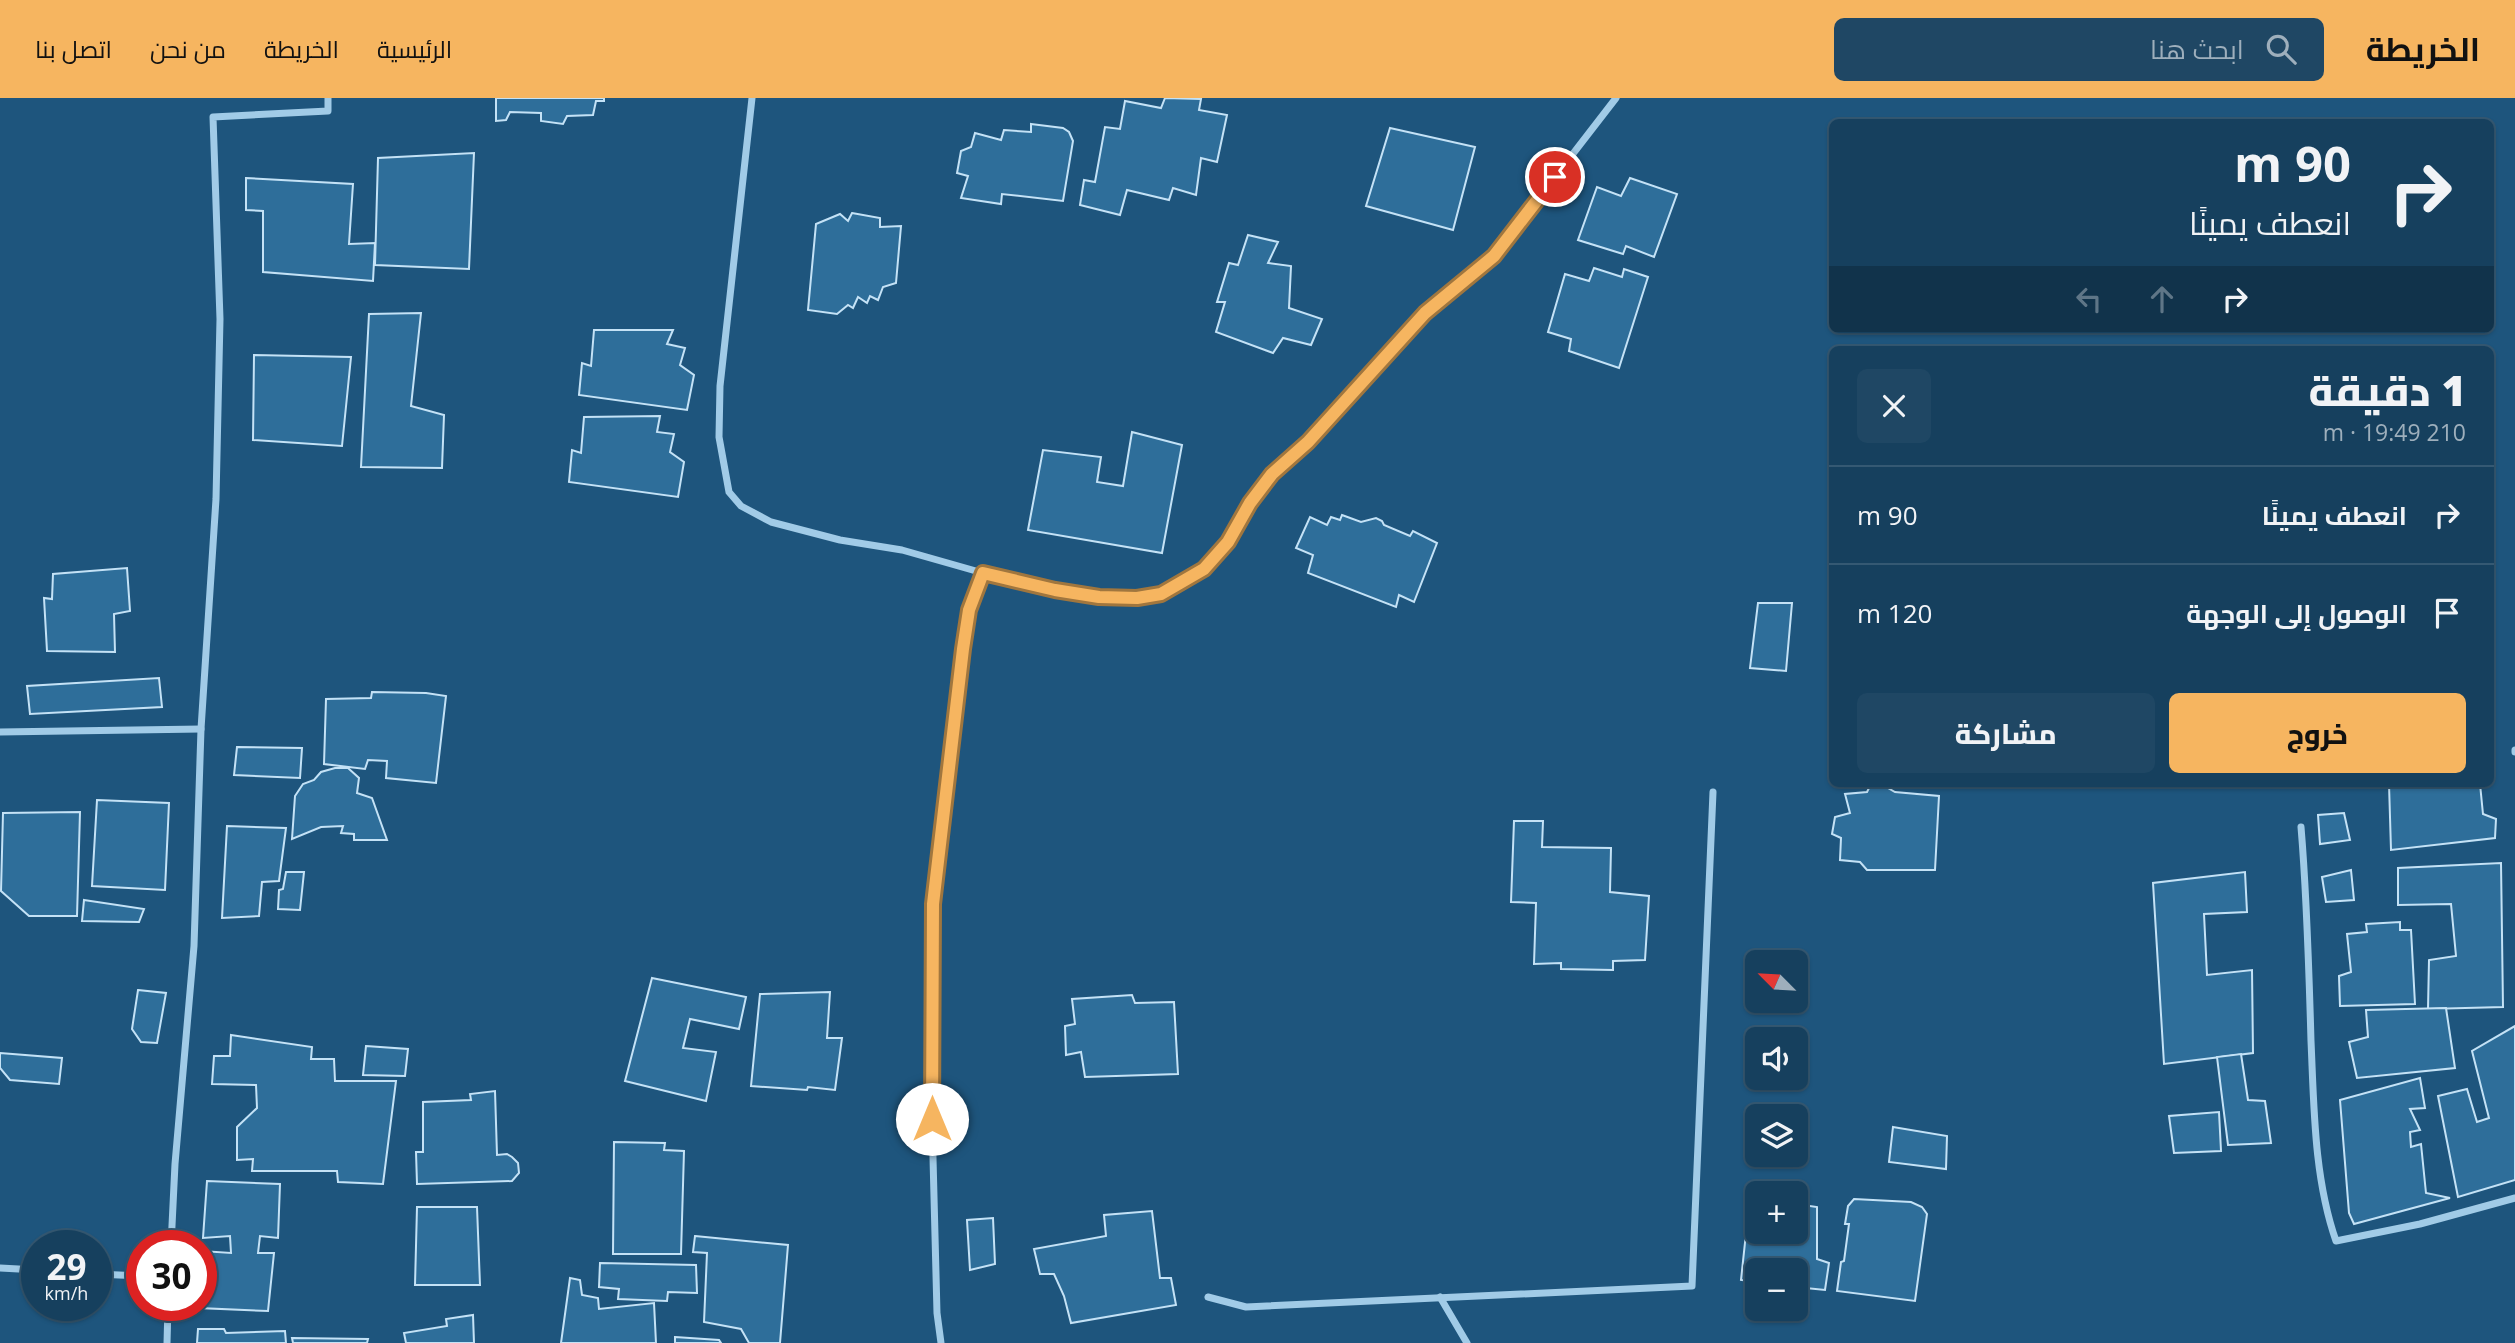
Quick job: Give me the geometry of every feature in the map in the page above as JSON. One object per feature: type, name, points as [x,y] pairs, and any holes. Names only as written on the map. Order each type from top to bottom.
[{"type":"street","points":[[172,1230],[194,946],[201,729],[216,499],[220,347],[213,117],[328,111],[328,98]]},
{"type":"street","points":[[752,98],[720,386],[719,437],[729,492],[741,506],[771,522],[840,540],[902,550],[1055,590],[1099,597],[1137,598],[1161,594],[1204,569],[1228,542],[1250,503],[1272,474],[1308,442],[1425,313],[1494,256],[1616,98]]},
{"type":"street","points":[[941,1343],[937,1313],[932,1119],[933,904],[963,649],[969,610],[983,573]]},
{"type":"street","points":[[0,732],[201,729]]},
{"type":"street","points":[[1208,1297],[1246,1307],[1692,1286],[1713,792]]},
{"type":"street","points":[[2301,827],[2306,885],[2314,1122],[2328,1221],[2336,1241],[2420,1224],[2515,1198]]},
{"type":"street","points":[[0,1268],[21,1269]]},
{"type":"street","points":[[1440,1297],[1467,1343]]},
{"type":"street","points":[[167,1343],[168,1321]]},
{"type":"building","points":[[496,98],[604,98],[604,101],[596,101],[593,115],[567,116],[563,124],[541,121],[541,113],[510,112],[506,120],[496,121]]},
{"type":"building","points":[[1165,98],[1201,99],[1199,110],[1227,115],[1217,162],[1201,158],[1196,195],[1173,188],[1169,200],[1127,190],[1120,215],[1080,205],[1084,180],[1095,182],[1105,127],[1120,129],[1125,101],[1161,108]]},
{"type":"building","points":[[1031,124],[1063,128],[1069,132],[1073,141],[1063,201],[1002,194],[1001,204],[961,198],[968,176],[957,173],[961,151],[971,147],[975,133],[1001,140],[1004,130],[1031,132]]},
{"type":"building","points":[[1390,128],[1475,147],[1453,230],[1366,206]]},
{"type":"building","points":[[474,153],[469,269],[375,265],[378,158]]},
{"type":"building","points":[[246,178],[353,184],[349,244],[375,243],[373,281],[263,272],[263,211],[246,210]]},
{"type":"building","points":[[1630,178],[1677,194],[1654,257],[1626,246],[1623,254],[1578,240],[1597,187],[1621,196]]},
{"type":"building","points":[[852,213],[880,218],[880,227],[901,226],[896,283],[883,287],[878,300],[870,296],[867,303],[858,297],[853,308],[848,305],[837,314],[808,310],[816,224],[840,214],[848,221]]},
{"type":"building","points":[[1248,235],[1278,242],[1268,263],[1291,266],[1289,308],[1322,319],[1311,345],[1283,338],[1273,353],[1216,332],[1225,302],[1217,302],[1229,263],[1238,265]]},
{"type":"building","points":[[1594,268],[1622,277],[1624,269],[1648,277],[1619,368],[1569,351],[1571,339],[1548,332],[1565,274],[1589,281]]},
{"type":"building","points":[[421,313],[411,406],[444,415],[442,468],[361,467],[369,314]]},
{"type":"building","points":[[594,330],[673,330],[667,344],[685,348],[680,365],[694,375],[687,410],[579,395],[582,363],[591,366]]},
{"type":"building","points":[[254,355],[351,357],[342,446],[253,440]]},
{"type":"building","points":[[660,416],[657,432],[674,434],[670,452],[684,462],[678,497],[569,482],[572,450],[581,453],[584,417]]},
{"type":"building","points":[[1132,432],[1182,445],[1162,553],[1028,530],[1043,450],[1101,457],[1097,482],[1123,486]]},
{"type":"building","points":[[1342,515],[1361,522],[1376,518],[1384,525],[1410,536],[1413,531],[1437,543],[1414,602],[1399,595],[1396,607],[1308,573],[1313,555],[1296,548],[1310,517],[1327,525],[1331,517],[1340,520]]},
{"type":"building","points":[[127,568],[130,611],[114,614],[115,652],[47,651],[44,598],[52,599],[53,574]]},
{"type":"building","points":[[1758,603],[1792,603],[1786,671],[1750,668]]},
{"type":"building","points":[[159,678],[162,707],[30,714],[27,686]]},
{"type":"building","points":[[372,692],[446,696],[436,783],[386,778],[387,761],[368,760],[365,769],[324,764],[326,699],[371,698]]},
{"type":"building","points":[[237,747],[302,748],[300,778],[234,775]]},
{"type":"building","points":[[348,768],[359,778],[357,793],[372,798],[387,840],[354,840],[354,834],[341,833],[343,826],[321,827],[292,839],[295,796],[303,784],[314,780],[321,772]]},
{"type":"building","points":[[1870,787],[1886,787],[1895,792],[1939,796],[1935,870],[1867,870],[1860,862],[1840,860],[1841,838],[1832,834],[1835,817],[1850,813],[1845,794],[1867,792]]},
{"type":"building","points":[[2389,787],[2480,787],[2483,814],[2496,819],[2495,838],[2391,850]]},
{"type":"building","points":[[97,800],[169,803],[165,890],[92,886]]},
{"type":"building","points":[[80,812],[77,916],[29,916],[1,891],[3,813]]},
{"type":"building","points":[[2344,813],[2350,840],[2320,844],[2318,815]]},
{"type":"building","points":[[1514,821],[1543,821],[1542,847],[1611,848],[1610,892],[1649,896],[1645,960],[1613,961],[1613,970],[1561,969],[1561,963],[1534,964],[1536,903],[1511,902]]},
{"type":"building","points":[[227,826],[286,828],[279,881],[262,882],[259,916],[222,918]]},
{"type":"building","points":[[2501,863],[2503,1007],[2428,1009],[2429,960],[2456,956],[2451,904],[2398,905],[2398,868]]},
{"type":"building","points":[[2351,870],[2354,900],[2326,902],[2322,877]]},
{"type":"building","points":[[286,872],[304,872],[300,910],[278,909],[279,890],[283,889]]},
{"type":"building","points":[[2245,872],[2247,912],[2204,914],[2207,975],[2252,970],[2253,1053],[2164,1064],[2153,883]]},
{"type":"building","points":[[84,900],[144,909],[139,922],[82,921]]},
{"type":"building","points":[[2400,922],[2400,930],[2411,930],[2415,1004],[2340,1006],[2339,976],[2351,972],[2347,934],[2367,932],[2366,924]]},
{"type":"building","points":[[652,978],[746,997],[739,1029],[690,1019],[683,1048],[716,1052],[706,1101],[625,1081]]},
{"type":"building","points":[[138,990],[166,993],[157,1043],[141,1042],[132,1029]]},
{"type":"building","points":[[830,992],[827,1038],[842,1038],[835,1090],[751,1086],[760,994]]},
{"type":"building","points":[[1132,995],[1135,1003],[1174,1002],[1178,1074],[1085,1077],[1081,1052],[1066,1055],[1065,1026],[1075,1024],[1072,999]]},
{"type":"building","points":[[2446,1008],[2455,1068],[2357,1078],[2349,1042],[2368,1037],[2366,1010]]},
{"type":"building","points":[[2515,1026],[2515,1180],[2458,1197],[2438,1096],[2467,1089],[2477,1122],[2489,1118],[2472,1051]]},
{"type":"building","points":[[231,1035],[312,1047],[311,1059],[334,1059],[335,1081],[396,1081],[383,1184],[338,1182],[337,1171],[252,1171],[253,1159],[237,1160],[237,1127],[257,1108],[256,1085],[212,1084],[214,1056],[230,1056]]},
{"type":"building","points":[[366,1046],[408,1049],[405,1076],[363,1075]]},
{"type":"building","points":[[0,1053],[62,1058],[59,1084],[10,1080],[0,1068]]},
{"type":"building","points":[[2241,1054],[2248,1100],[2265,1101],[2271,1143],[2228,1145],[2217,1057]]},
{"type":"building","points":[[2420,1078],[2425,1108],[2410,1109],[2420,1130],[2410,1132],[2411,1147],[2421,1144],[2426,1193],[2450,1198],[2354,1224],[2349,1213],[2340,1100]]},
{"type":"building","points":[[495,1091],[497,1155],[507,1154],[512,1157],[518,1163],[519,1173],[512,1181],[417,1184],[416,1152],[423,1152],[423,1102],[471,1100],[470,1094]]},
{"type":"building","points":[[2219,1112],[2221,1151],[2174,1153],[2169,1116]]},
{"type":"building","points":[[1893,1127],[1947,1136],[1946,1169],[1889,1162]]},
{"type":"building","points":[[614,1142],[665,1143],[664,1150],[684,1151],[681,1254],[613,1254]]},
{"type":"building","points":[[207,1181],[280,1184],[278,1238],[260,1236],[258,1253],[274,1253],[268,1311],[217,1309],[217,1252],[231,1253],[230,1236],[217,1237],[217,1230],[204,1230]]},
{"type":"building","points":[[1854,1199],[1911,1202],[1922,1207],[1927,1214],[1915,1301],[1837,1291],[1849,1224],[1845,1224],[1848,1206]]},
{"type":"building","points":[[1808,1206],[1817,1207],[1817,1259],[1829,1263],[1825,1290],[1808,1288],[1808,1258],[1745,1258],[1745,1280],[1741,1280],[1745,1243],[1808,1244]]},
{"type":"building","points":[[417,1207],[477,1207],[480,1285],[415,1285]]},
{"type":"building","points":[[1152,1211],[1160,1278],[1171,1278],[1176,1305],[1071,1323],[1064,1296],[1054,1274],[1040,1274],[1034,1249],[1106,1236],[1104,1215]]},
{"type":"building","points":[[993,1218],[995,1264],[970,1270],[967,1220]]},
{"type":"building","points":[[695,1236],[788,1245],[780,1343],[749,1343],[741,1329],[704,1322],[707,1253],[693,1252]]},
{"type":"building","points":[[600,1263],[696,1265],[697,1293],[668,1292],[667,1301],[618,1299],[619,1289],[599,1287]]},
{"type":"building","points":[[570,1278],[580,1280],[582,1295],[598,1298],[599,1309],[654,1303],[656,1343],[561,1343]]},
{"type":"building","points":[[473,1315],[474,1343],[406,1343],[404,1333],[447,1326],[446,1319]]},
{"type":"building","points":[[198,1329],[224,1329],[226,1333],[285,1331],[286,1343],[197,1343]]},
{"type":"building","points":[[675,1337],[719,1340],[721,1343],[675,1343]]},
{"type":"building","points":[[292,1338],[368,1339],[367,1343],[293,1343]]},
{"type":"route","points":[[932,1119],[933,904],[963,649],[969,610],[983,573],[1055,590],[1099,597],[1137,598],[1161,594],[1204,569],[1228,542],[1250,503],[1272,474],[1308,442],[1425,313],[1494,256],[1555,177]]}]
